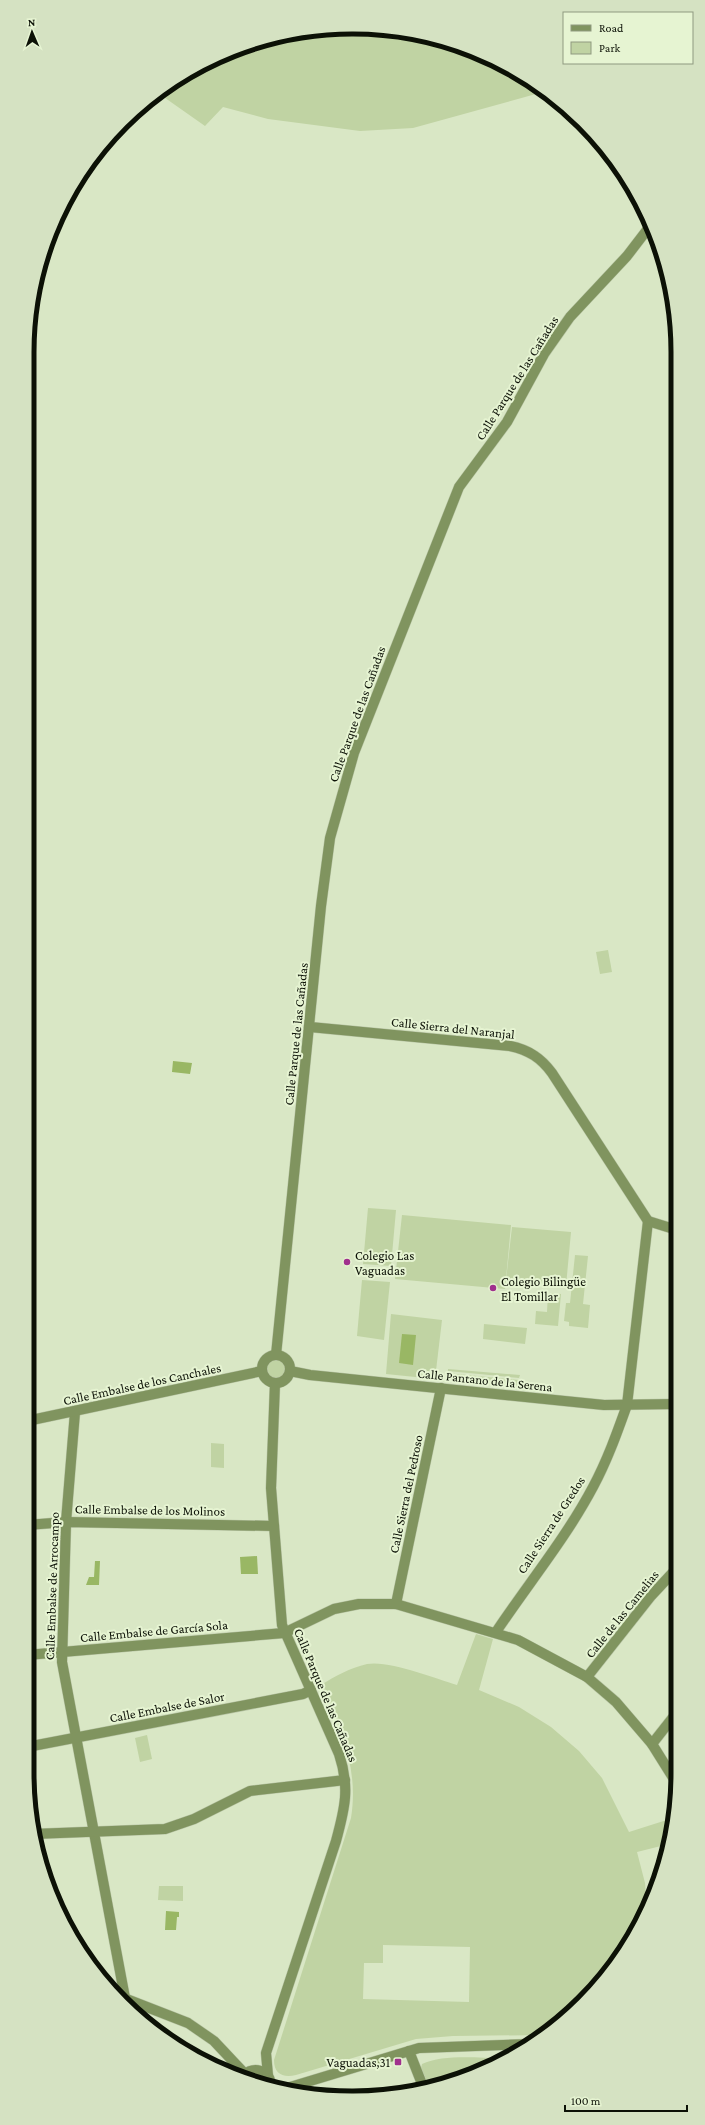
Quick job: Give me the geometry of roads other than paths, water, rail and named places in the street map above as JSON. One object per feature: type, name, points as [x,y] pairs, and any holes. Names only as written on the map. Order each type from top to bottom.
[{"type":"street","name":"Calle Parque de las Cañadas","points":[[276,1355],[321,906],[332,831],[354,753],[417,588],[459,487],[507,422],[544,354],[570,317],[627,256],[647,230]]},
{"type":"street","name":"Calle Sierra del Naranjal","points":[[310,1027],[510,1046],[531,1052],[547,1065],[648,1221]]},
{"type":"street","points":[[648,1221],[671,1228]]},
{"type":"street","name":"Calle Sierra de Gredos","points":[[496,1632],[573,1521],[593,1487],[627,1405],[648,1221]]},
{"type":"street","points":[[276,1355],[281,1356],[288,1362],[290,1371],[286,1379],[275,1383],[266,1379],[262,1371],[265,1360],[276,1355]]},
{"type":"street","name":"Calle Embalse de los Canchales","points":[[34,1421],[262,1371]]},
{"type":"street","name":"Calle Pantano de la Serena","points":[[290,1371],[310,1375],[604,1405],[671,1404]]},
{"type":"street","name":"Calle Parque de las Cañadas","points":[[270,2080],[266,2053],[336,1841],[345,1808],[346,1780],[339,1754],[284,1633],[278,1599],[271,1488],[275,1383]]},
{"type":"street","name":"Calle Sierra del Pedroso","points":[[396,1604],[441,1388]]},
{"type":"street","name":"Calle Embalse de Arrocampo","points":[[75,1412],[66,1522],[62,1652],[64,1672],[94,1831],[120,1990]]},
{"type":"street","name":"Calle Embalse de los Molinos","points":[[34,1525],[66,1522],[274,1526]]},
{"type":"street","name":"Calle de las Camelias","points":[[587,1677],[651,1596],[671,1575]]},
{"type":"street","points":[[284,1633],[334,1609],[360,1604],[396,1604],[496,1632],[518,1640],[587,1677],[616,1702],[652,1744],[671,1774]]},
{"type":"street","name":"Calle Embalse de García Sola","points":[[34,1654],[284,1633]]},
{"type":"street","name":"Calle Embalse de Salor","points":[[34,1746],[77,1739],[303,1694],[311,1690]]},
{"type":"street","points":[[652,1744],[671,1720]]},
{"type":"street","points":[[40,1834],[165,1828],[194,1819],[250,1791],[346,1780]]},
{"type":"street","points":[[129,2000],[188,2023],[214,2041],[245,2072]]},
{"type":"street","points":[[295,2086],[409,2051],[440,2046],[518,2044]]},
{"type":"street","points":[[409,2051],[422,2083]]},
{"type":"street","name":"Calle Parque de las Cañadas","points":[[246,2073],[266,2053]]},
{"type":"street","points":[[247,2073],[258,2070],[270,2080]]},
{"type":"place","name":"Colegio Las Vaguadas","points":[[347,1262]]},
{"type":"place","name":"Colegio Bilingüe El Tomillar","points":[[493,1288]]},
{"type":"place","name":"Vaguadas,31","points":[[398,2062]]}]
